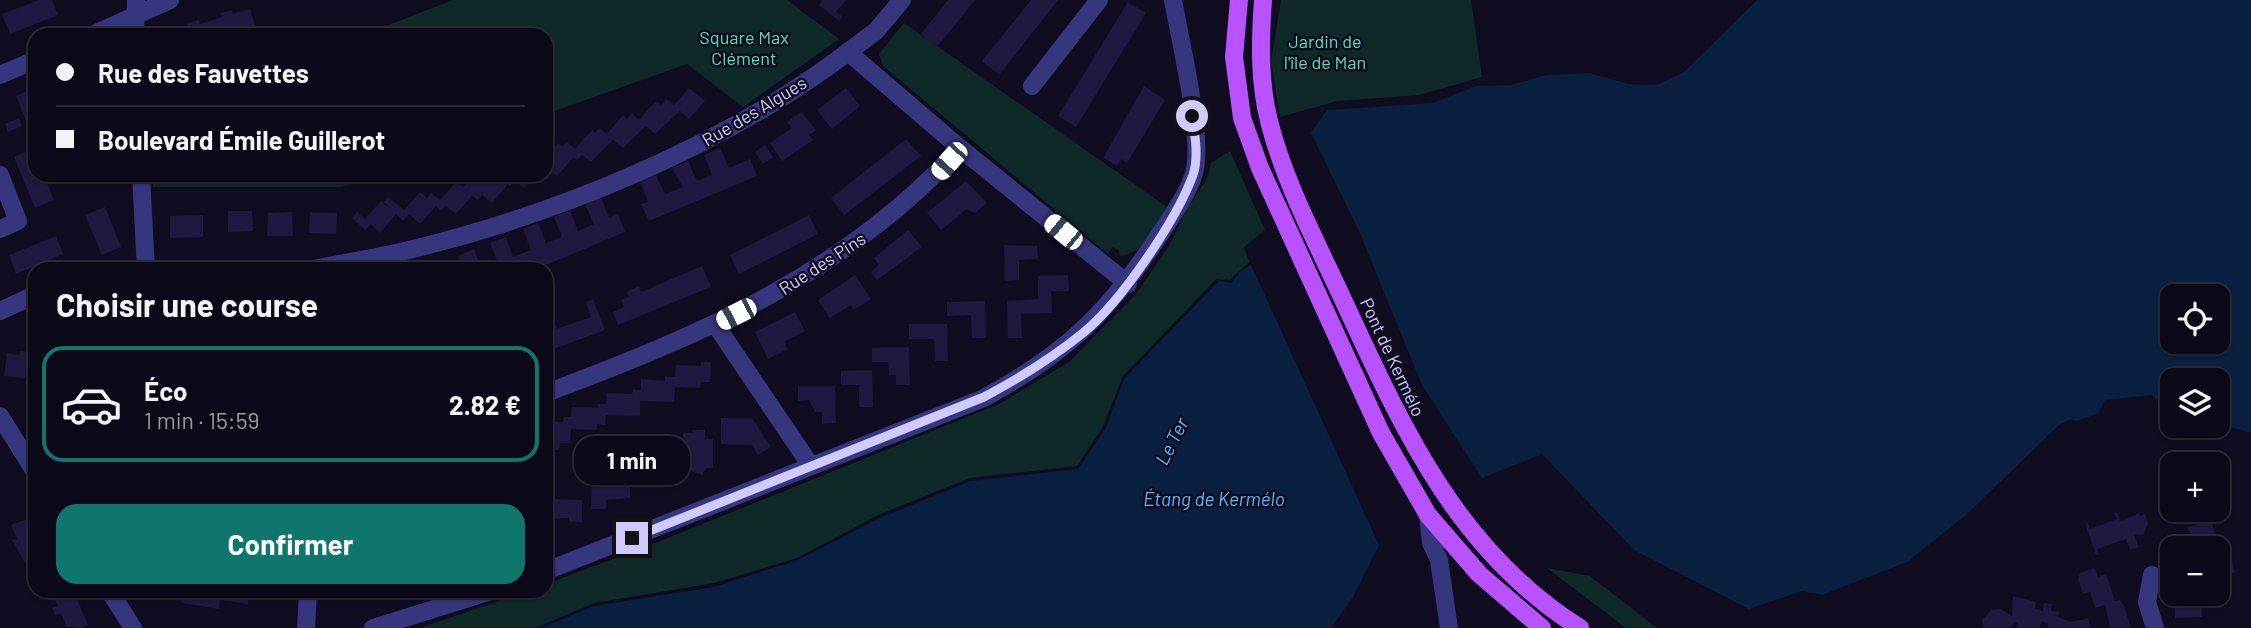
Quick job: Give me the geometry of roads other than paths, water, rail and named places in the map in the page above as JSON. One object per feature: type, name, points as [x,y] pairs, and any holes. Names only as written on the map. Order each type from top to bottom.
[{"type":"main road","points":[[1239,0],[1234,57],[1236,90],[1260,168],[1381,433],[1428,515],[1479,574],[1542,628]]},
{"type":"main road","points":[[1259,50],[1263,0]]},
{"type":"main road","points":[[1259,50],[1274,0]]},
{"type":"main road","name":"Pont de Kermélo","points":[[1259,50],[1268,120],[1284,170],[1400,424],[1449,503],[1482,545],[1534,593],[1580,628]]},
{"type":"street","points":[[103,28],[136,7],[170,0]]},
{"type":"street","name":"Rue des Algues","points":[[349,262],[408,250],[509,221],[636,172],[703,142],[772,102],[848,52],[876,31],[902,0]]},
{"type":"street","points":[[1032,86],[1099,0]]},
{"type":"street","points":[[553,568],[984,397],[1018,379],[1084,331],[1128,284],[1172,215],[1194,173],[1196,140],[1173,0]]},
{"type":"street","points":[[135,28],[136,7]]},
{"type":"street","points":[[848,52],[960,148],[1128,284]]},
{"type":"street","points":[[0,75],[28,63]]},
{"type":"street","name":"Rue des Pins","points":[[553,390],[715,324],[798,281],[859,241],[923,189],[960,148]]},
{"type":"street","points":[[0,174],[19,221],[0,229]]},
{"type":"street","points":[[141,182],[144,262]]},
{"type":"street","points":[[0,311],[28,298]]},
{"type":"street","points":[[715,324],[811,466]]},
{"type":"street","points":[[0,416],[28,461]]},
{"type":"street","points":[[1428,515],[1431,543],[1439,560],[1448,628]]},
{"type":"street","points":[[2151,575],[2147,602],[2155,628]]},
{"type":"street","points":[[114,598],[133,628]]},
{"type":"street","points":[[306,628],[308,598]]},
{"type":"street","points":[[373,628],[469,598]]},
{"type":"water","points":[[1757,0],[2251,0],[2251,433],[2230,427],[2230,368],[2160,368],[2160,404],[2152,395],[2105,400],[2099,413],[2077,421],[2071,419],[2059,425],[1966,515],[1907,562],[1822,595],[1802,591],[1749,609],[1634,550],[1542,454],[1482,478],[1422,385],[1359,231],[1311,133],[1327,110],[1433,103],[1476,86],[1511,85],[1547,75],[1589,73],[1629,84],[1657,85],[1684,72]]},
{"type":"water","name":"Étang de Kermélo","points":[[1251,265],[1379,545],[1353,597],[1331,628],[542,628],[594,606],[714,587],[798,560],[880,518],[971,481],[1078,469],[1106,428],[1124,379],[1219,281],[1231,283],[1241,271]]},
{"type":"park label","name":"Square Max Clément","points":[[744,47]]},
{"type":"park label","name":"Jardin de l'île de Man","points":[[1325,51]]},
{"type":"water label","name":"Le Ter","points":[[1171,441]]}]
